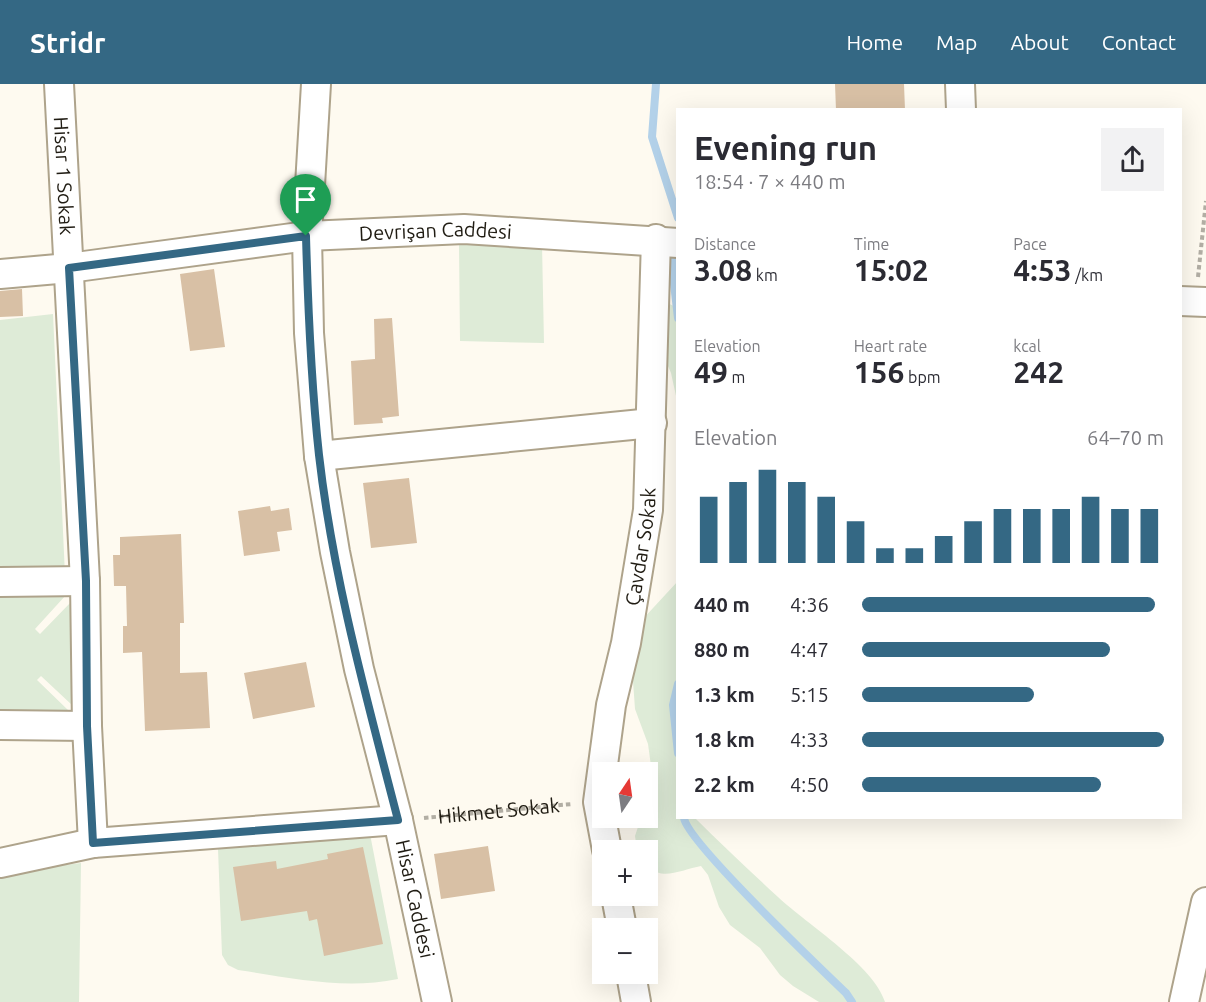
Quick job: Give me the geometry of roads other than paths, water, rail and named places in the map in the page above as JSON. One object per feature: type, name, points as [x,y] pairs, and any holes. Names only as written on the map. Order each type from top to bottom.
[{"type":"street","name":"Hisar 1 Sokak","points":[[59,84],[86,581],[87,726],[93,843]]},
{"type":"street","name":"Hisar Caddesi","points":[[316,84],[306,236],[309,333],[319,456],[335,552],[359,669],[398,820],[437,1002]]},
{"type":"street","points":[[960,84],[961,108]]},
{"type":"street","name":"Devrişan Caddesi","points":[[0,274],[69,268],[306,236],[464,229],[665,241]]},
{"type":"street","name":"Çavdar Sokak","points":[[605,840],[598,802],[611,705],[626,643],[648,510],[665,241]]},
{"type":"street","points":[[319,456],[652,423]]},
{"type":"street","points":[[0,582],[86,581]]},
{"type":"street","points":[[0,725],[87,726]]},
{"type":"street","points":[[0,863],[93,843],[398,820]]},
{"type":"street","points":[[1184,1002],[1206,902]]},
{"type":"street","points":[[633,984],[636,1002]]},
{"type":"waterway","points":[[656,84],[652,137],[676,212]]},
{"type":"waterway","points":[[675,249],[672,267],[676,301]]},
{"type":"waterway","points":[[676,692],[673,705],[676,734]]},
{"type":"waterway","points":[[685,819],[707,852],[846,993],[852,1002]]}]
